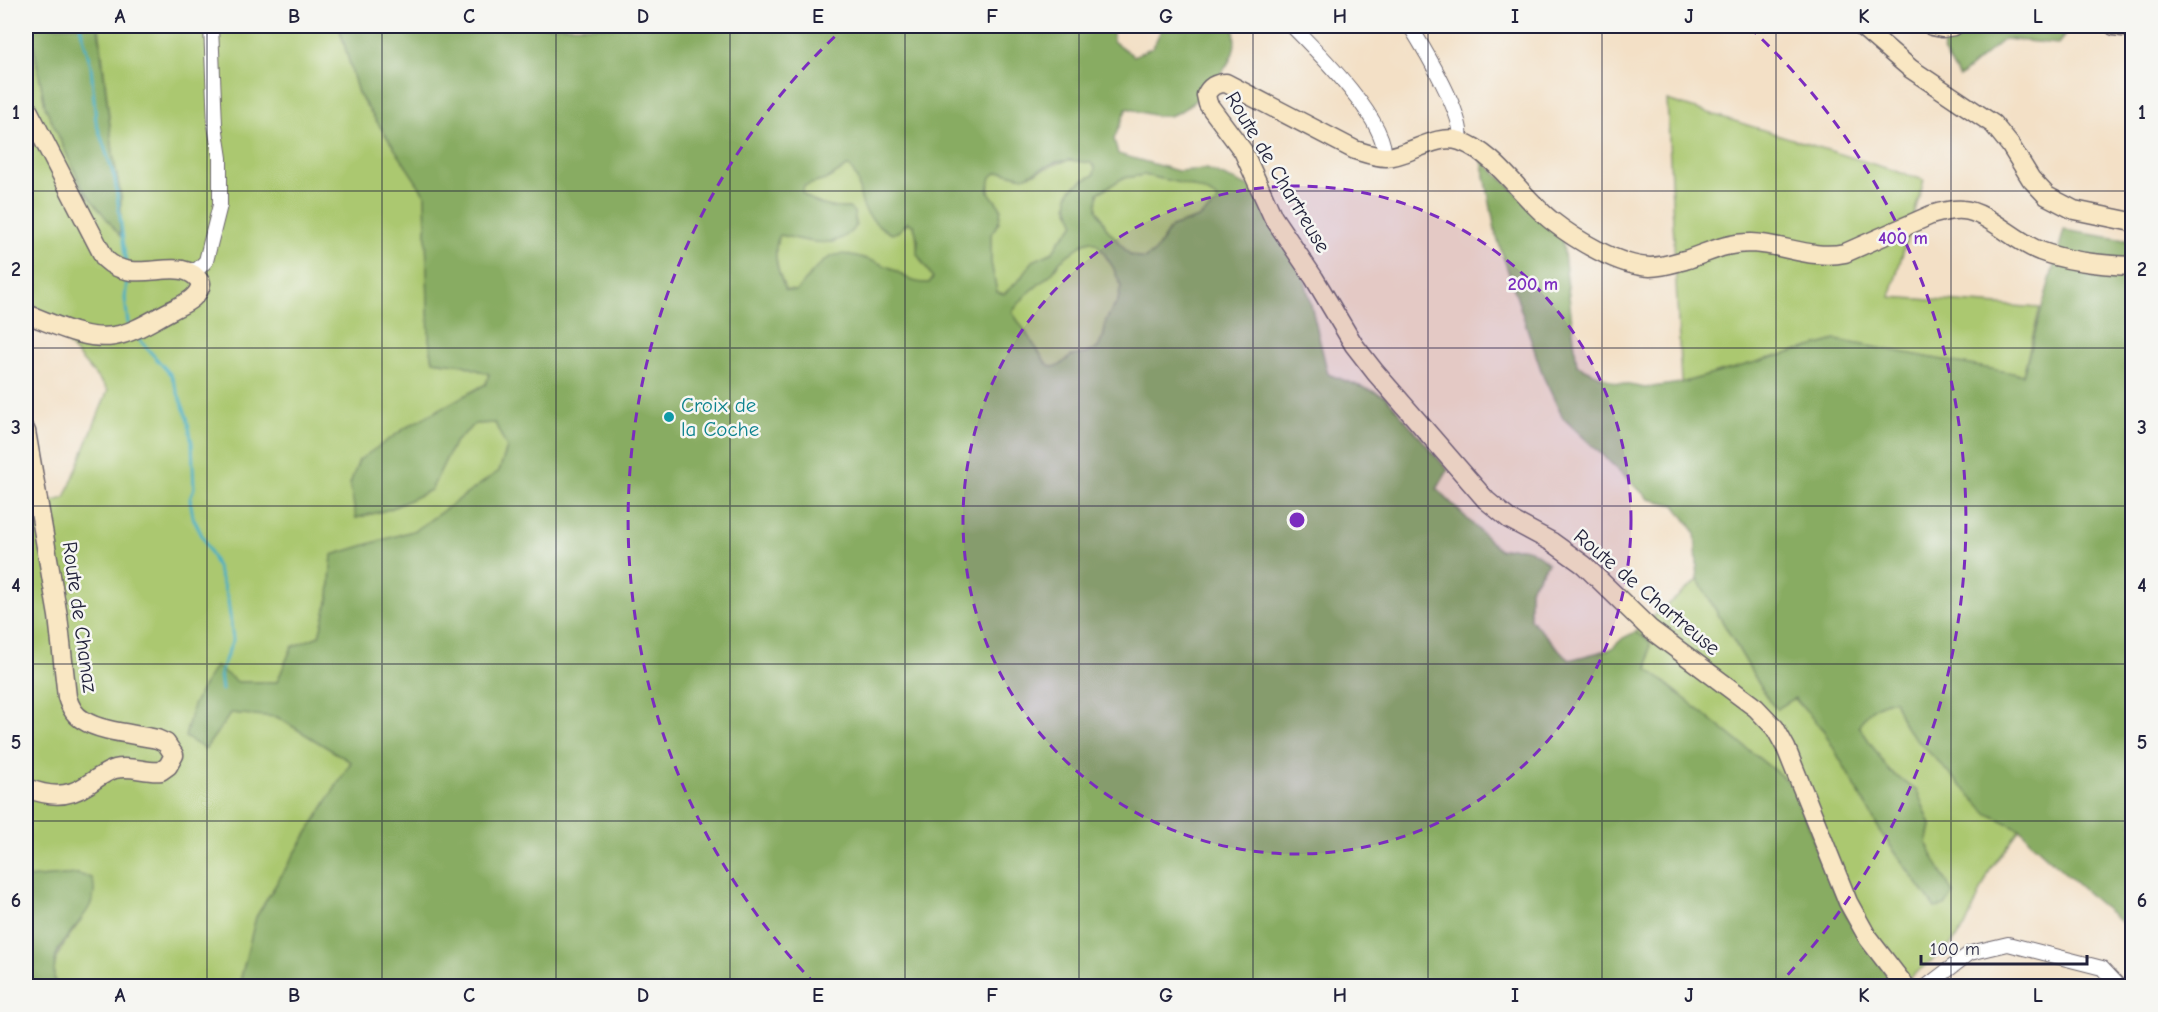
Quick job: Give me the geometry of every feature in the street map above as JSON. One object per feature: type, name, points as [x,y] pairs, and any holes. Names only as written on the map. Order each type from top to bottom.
[{"type":"street","points":[[26,106],[105,259],[113,267],[123,271],[137,272],[198,270],[206,261],[220,205],[220,158],[215,125],[211,26]]},
{"type":"street","points":[[1292,26],[1324,58],[1358,98],[1381,135],[1385,145],[1384,157]]},
{"type":"street","points":[[1410,26],[1431,61],[1451,103],[1462,135],[1460,141],[1486,156],[1542,212],[1567,231],[1618,259],[1643,266],[1662,266],[1685,260],[1713,248],[1732,244],[1764,245],[1810,254],[1834,255],[1845,253],[1931,215],[1965,210],[1990,221],[2039,251],[2057,257],[2133,266]]},
{"type":"street","points":[[1861,26],[1929,82],[1992,124],[2010,145],[2031,179],[2047,196],[2074,210],[2133,222]]},
{"type":"street","points":[[1932,26],[1942,28],[1954,26]]},
{"type":"street","points":[[2114,26],[2133,28]]},
{"type":"street","name":"Route de Chartreuse","points":[[1460,141],[1452,139],[1439,141],[1396,156],[1384,157],[1355,150],[1226,83],[1216,84],[1208,91],[1208,104],[1243,151],[1273,217],[1314,278],[1354,345],[1486,500],[1509,519],[1552,542],[1584,565],[1650,629],[1756,708],[1775,728],[1786,748],[1855,916],[1868,938],[1905,987]]},
{"type":"street","points":[[26,314],[93,336],[116,336],[140,327],[197,295],[201,283],[189,270]]},
{"type":"street","name":"Route de Chanaz","points":[[26,431],[58,616],[69,704],[74,713],[85,722],[157,738],[166,743],[174,755],[168,766],[161,771],[124,767],[113,770],[79,790],[63,796],[44,795],[26,788]]},
{"type":"street","points":[[1928,987],[1970,953],[2008,944],[2102,968],[2119,987]]},
{"type":"green space","points":[[26,26],[30,26],[45,106],[82,187],[120,235],[121,197],[114,161],[99,26],[339,26],[358,93],[425,194],[429,339],[433,361],[463,365],[489,374],[486,384],[407,427],[356,518],[390,509],[431,490],[454,443],[475,424],[495,423],[507,448],[499,471],[416,530],[332,555],[329,598],[319,636],[292,647],[277,682],[238,682],[205,749],[231,713],[277,717],[351,762],[256,917],[239,986],[56,986],[54,968],[60,950],[82,919],[78,874],[26,878],[26,509],[65,498],[108,390],[26,296]]},
{"type":"green space","points":[[30,26],[98,26],[114,161],[121,197],[120,236],[82,187],[45,106]]},
{"type":"green space","points":[[339,26],[1113,26],[1113,41],[1134,56],[1153,47],[1163,26],[1234,26],[1235,46],[1231,58],[1217,78],[1187,107],[1168,116],[1147,114],[1127,108],[1114,139],[1118,154],[1178,171],[1207,169],[1250,187],[1304,276],[1328,374],[1385,396],[1448,470],[1437,489],[1499,550],[1526,549],[1548,563],[1530,589],[1530,619],[1569,660],[1611,649],[1623,638],[1635,632],[1650,641],[1648,669],[1796,788],[1819,857],[1850,922],[1896,986],[239,986],[256,917],[351,762],[277,717],[231,713],[205,749],[185,737],[193,705],[215,666],[238,682],[277,682],[292,647],[319,636],[329,598],[332,555],[416,530],[499,471],[507,448],[495,423],[475,424],[454,443],[431,490],[390,509],[356,518],[350,484],[359,460],[407,427],[486,384],[489,374],[463,365],[433,361],[429,339],[425,195],[358,93]],"holes":[[[1069,160],[1091,163],[1095,167],[1094,175],[1077,184],[1069,194],[1068,206],[1075,224],[1060,240],[1053,252],[1033,261],[1020,279],[1004,294],[997,292],[991,263],[991,234],[999,222],[1001,208],[988,191],[991,177],[1003,172],[1024,177],[1056,162]],[[849,166],[857,180],[864,208],[874,221],[892,234],[908,222],[914,226],[918,240],[917,254],[933,278],[929,283],[912,281],[891,268],[870,260],[839,255],[822,262],[796,291],[786,290],[780,277],[776,255],[780,235],[811,242],[830,242],[848,234],[856,226],[854,212],[849,208],[824,205],[802,193],[804,186],[825,180]],[[1144,175],[1173,181],[1204,191],[1219,201],[1199,218],[1171,227],[1155,252],[1144,259],[1130,255],[1107,229],[1097,209],[1098,193],[1123,178]],[[1091,241],[1097,244],[1113,267],[1121,286],[1118,301],[1106,320],[1104,335],[1098,348],[1085,354],[1071,356],[1059,366],[1052,367],[1046,363],[1012,312],[1025,296],[1052,273],[1060,261],[1084,243]]]},
{"type":"green space","points":[[1944,26],[2072,26],[2058,44],[2004,39],[1959,77],[1943,51]]},
{"type":"green space","points":[[1667,100],[1924,180],[1890,297],[2040,308],[2023,375],[1836,340],[1681,383]]},
{"type":"green space","points":[[1070,160],[1091,163],[1095,168],[1094,175],[1081,181],[1067,205],[1075,224],[1060,240],[1053,253],[1033,261],[1020,279],[1004,294],[997,292],[991,263],[991,234],[999,222],[989,192],[990,177],[995,173],[1003,172],[1026,176]]},
{"type":"green space","points":[[1482,160],[1562,236],[1577,365],[1613,382],[1645,388],[1681,383],[1836,340],[2023,375],[2064,230],[2132,241],[2132,931],[2032,843],[2020,829],[1988,814],[1905,727],[1894,700],[1873,709],[1859,726],[1889,771],[1917,791],[1931,825],[1927,844],[1953,894],[1945,906],[1935,908],[1882,834],[1824,731],[1795,698],[1777,709],[1769,701],[1698,580],[1695,532],[1675,505],[1649,499],[1563,418],[1543,376],[1496,235]]},
{"type":"green space","points":[[849,166],[858,177],[863,205],[899,231],[908,222],[912,225],[919,256],[933,277],[929,283],[915,283],[889,268],[821,265],[796,291],[786,290],[780,277],[776,255],[780,235],[814,242],[835,242],[849,208],[836,208],[818,203],[802,193],[804,186],[825,180]]},
{"type":"green space","points":[[1144,175],[1195,187],[1213,195],[1220,201],[1199,218],[1171,227],[1155,252],[1144,259],[1130,255],[1107,229],[1097,209],[1098,193],[1123,178]]},
{"type":"green space","points":[[1091,241],[1097,244],[1113,267],[1121,286],[1118,301],[1106,320],[1104,335],[1098,348],[1071,357],[1059,366],[1052,367],[1046,363],[1012,312],[1025,296],[1052,273],[1060,261],[1084,243]]},
{"type":"green space","points":[[1698,580],[1769,701],[1794,698],[1824,731],[1882,834],[1935,908],[1953,894],[1927,844],[1931,825],[1917,791],[1889,771],[1859,726],[1869,712],[1883,703],[1894,700],[1905,727],[1988,813],[2020,829],[1991,868],[1965,927],[1949,947],[1909,978],[1850,922],[1819,857],[1796,788],[1648,669],[1650,641],[1635,632]]},
{"type":"green space","points":[[78,874],[92,878],[93,899],[57,953],[54,970],[56,986],[26,986],[26,878]]},
{"type":"waterway","points":[[80,26],[91,66],[96,122],[115,179],[126,263]]},
{"type":"waterway","points":[[127,280],[125,298],[128,324]]},
{"type":"waterway","points":[[137,337],[171,375],[187,417],[192,443],[194,488],[190,499],[193,517],[217,567],[228,600],[233,640],[220,673],[222,690]]},
{"type":"place","name":"Croix de la Coche","points":[[669,417]]}]
